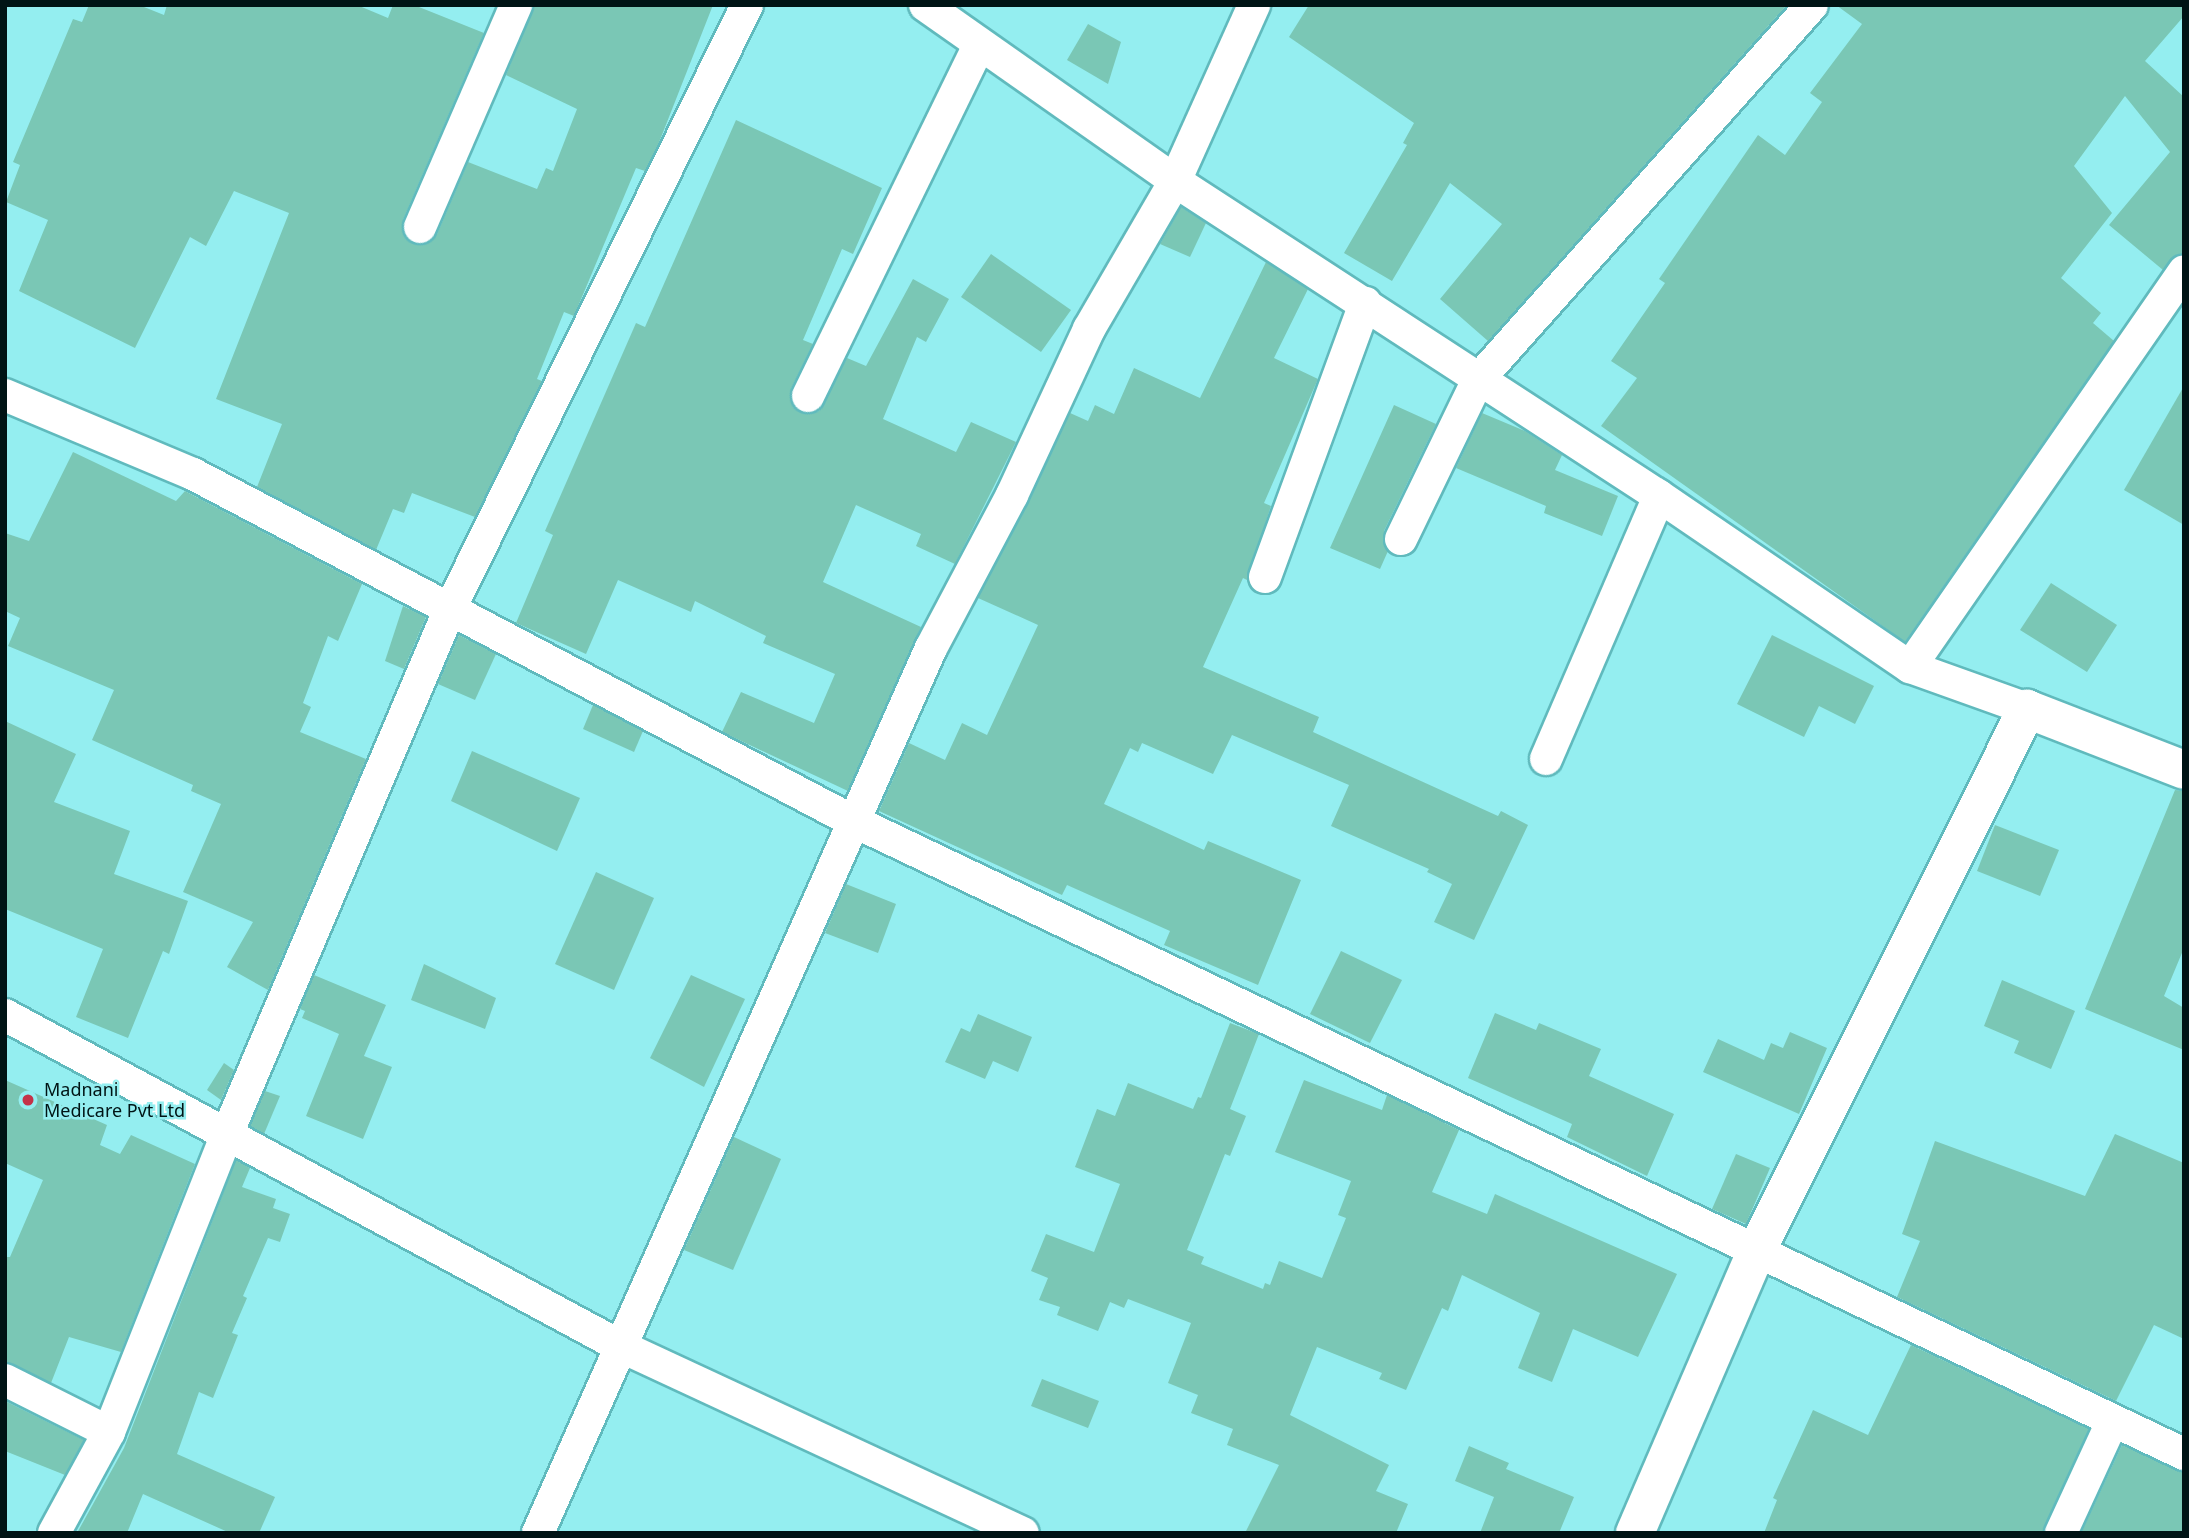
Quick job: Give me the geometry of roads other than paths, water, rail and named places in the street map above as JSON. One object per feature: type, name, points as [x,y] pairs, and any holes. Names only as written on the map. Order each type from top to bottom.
[{"type":"street","points":[[421,227],[516,5]]},
{"type":"street","points":[[54,1533],[109,1432],[227,1134],[449,611],[747,5]]},
{"type":"street","points":[[925,5],[1175,181],[1660,496],[1910,667],[2182,765]]},
{"type":"street","points":[[538,1533],[851,820],[931,648],[1012,495],[1089,329],[1175,181],[1254,5]]},
{"type":"street","points":[[1401,539],[1478,380],[1812,5]]},
{"type":"street","points":[[808,396],[979,45]]},
{"type":"street","points":[[1910,667],[2184,272]]},
{"type":"street","points":[[1265,577],[1365,303]]},
{"type":"street","points":[[5,395],[193,474],[449,611],[851,820],[2184,1454]]},
{"type":"street","points":[[1546,759],[1660,496]]},
{"type":"street","points":[[1635,1533],[1757,1251],[2027,709]]},
{"type":"street","points":[[5,1015],[620,1346],[1023,1533]]},
{"type":"street","points":[[5,1380],[109,1432]]},
{"type":"street","points":[[2061,1533],[2112,1422]]},
{"type":"place","name":"Madnani Medicare Pvt Ltd","points":[[28,1100]]}]
